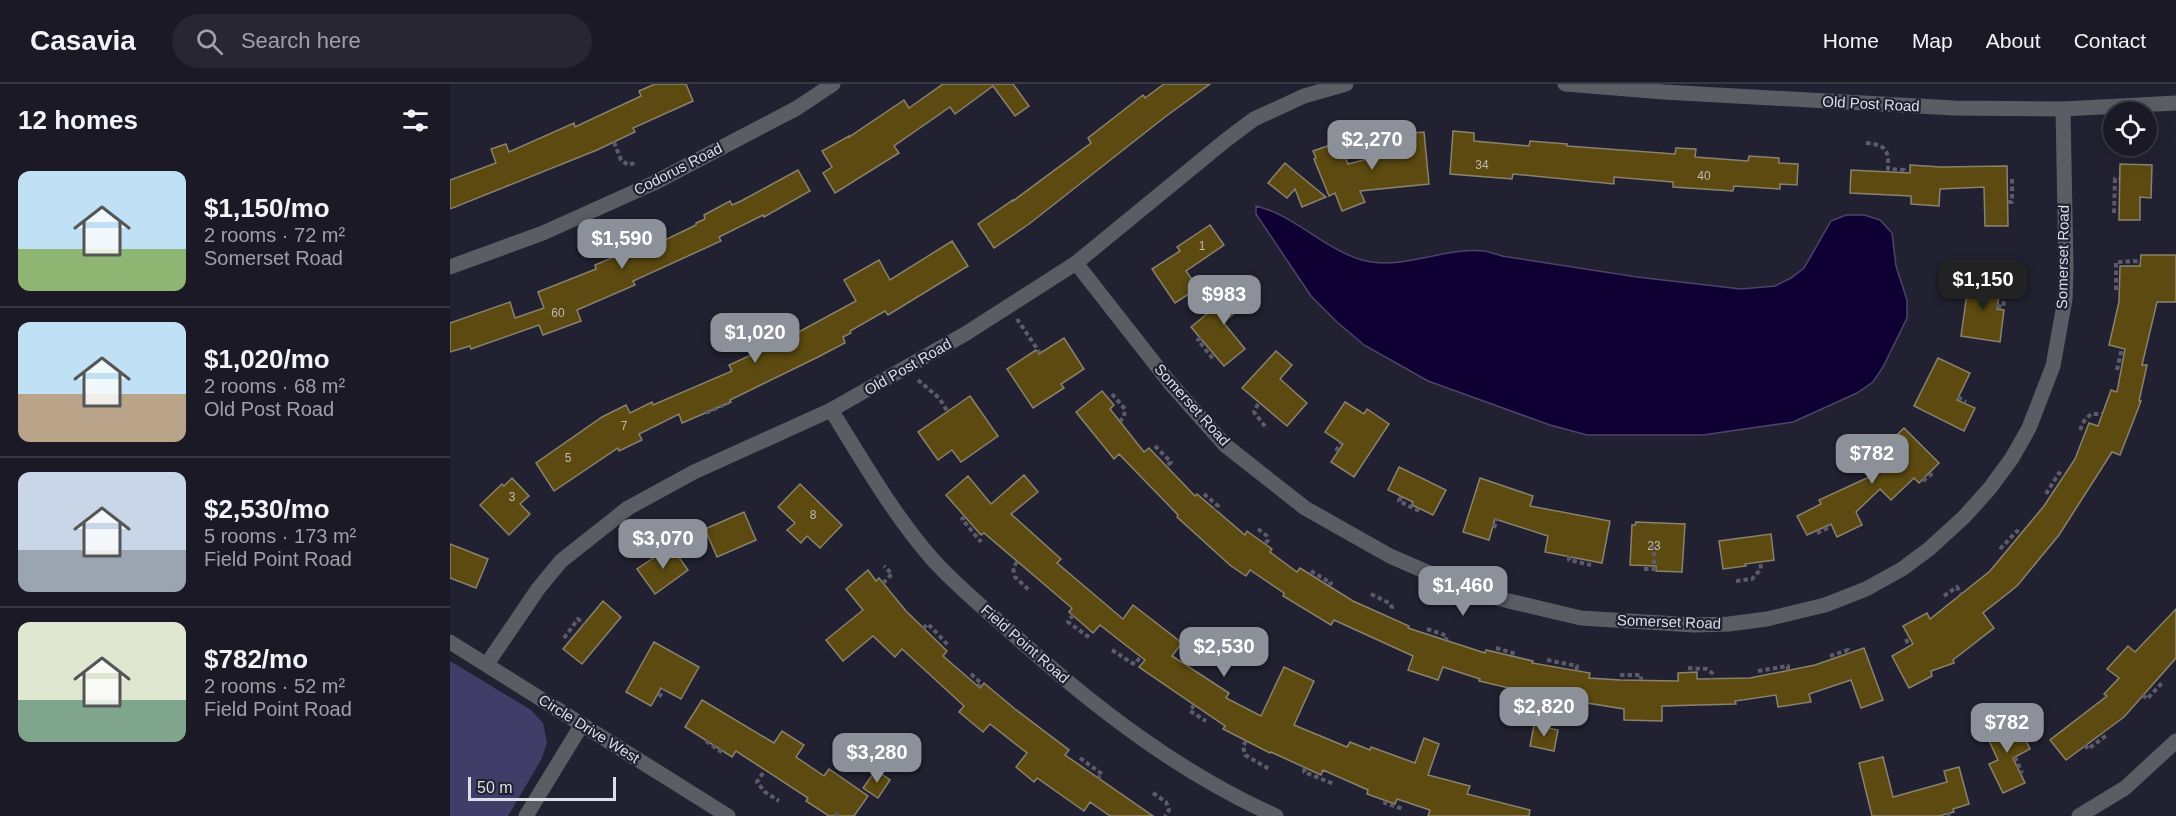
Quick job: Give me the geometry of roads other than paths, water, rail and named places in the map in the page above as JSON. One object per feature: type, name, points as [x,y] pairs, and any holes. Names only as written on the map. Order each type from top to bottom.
[{"type":"street","name":"Codorus Road","points":[[450,267],[543,233],[654,183],[796,108],[833,84]]},
{"type":"street","name":"Old Post Road","points":[[487,664],[538,589],[561,561],[628,508],[694,472],[831,410],[965,334],[1076,263],[1254,119],[1304,96],[1346,84]]},
{"type":"street","name":"Old Post Road","points":[[1565,84],[1664,88],[1954,108],[2063,109],[2176,103]]},
{"type":"street","name":"Somerset Road","points":[[1076,263],[1170,383],[1225,445],[1305,508],[1390,556],[1475,593],[1581,618],[1695,625],[1729,624],[1767,619],[1825,606],[1866,589],[1902,568],[1929,549],[1965,516],[2012,458],[2029,428],[2053,366],[2065,299],[2063,109]]},
{"type":"street","name":"Field Point Road","points":[[831,410],[891,504],[933,560],[967,594],[1047,665],[1111,716],[1204,779],[1242,801],[1276,816]]},
{"type":"street","name":"Circle Drive West","points":[[450,642],[728,816]]},
{"type":"street","points":[[526,816],[581,726]]},
{"type":"street","points":[[2079,816],[2125,788],[2176,741]]}]
